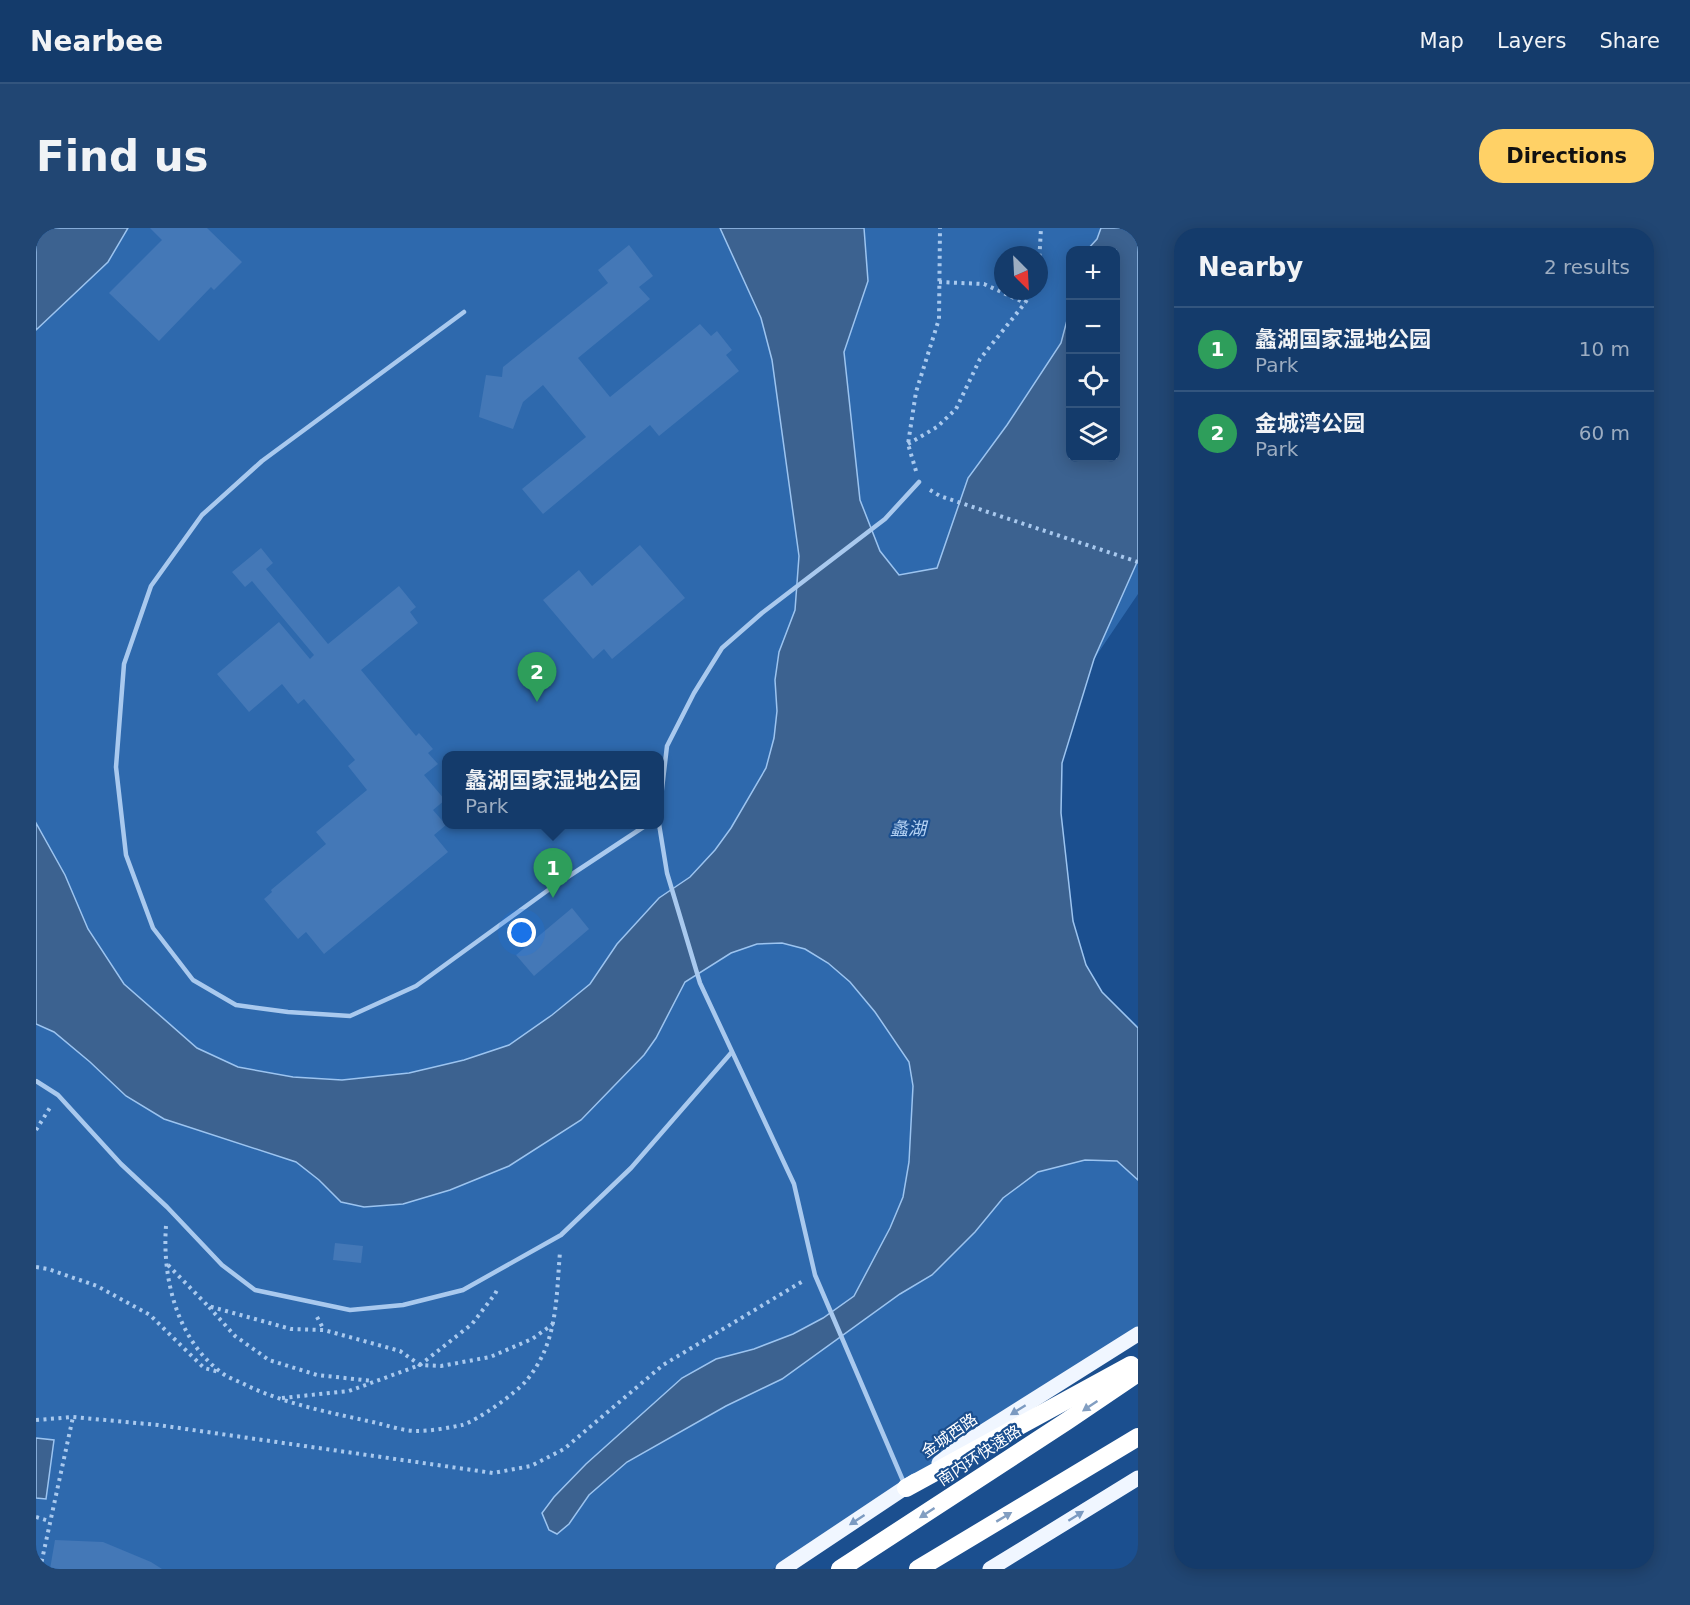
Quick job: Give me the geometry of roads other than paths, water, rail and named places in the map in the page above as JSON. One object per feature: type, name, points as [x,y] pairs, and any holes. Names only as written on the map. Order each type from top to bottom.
[{"type":"highway","points":[[906,1488],[1138,1361]]},
{"type":"highway","name":"南内环快速路","points":[[840,1569],[1138,1373]]},
{"type":"highway","points":[[918,1569],[1138,1437]]},
{"type":"main road","name":"金城西路","points":[[783,1569],[906,1488],[965,1443],[1138,1334]]},
{"type":"main road","points":[[990,1569],[1138,1478]]},
{"type":"lane","points":[[464,312],[262,461],[202,514],[151,586],[124,664],[116,767],[126,855],[153,928],[193,980],[237,1005],[288,1012],[350,1016],[416,986],[551,888],[642,829]]},
{"type":"lane","points":[[664,772],[667,746],[694,693],[722,648],[762,613],[885,519],[919,482]]},
{"type":"lane","points":[[660,829],[667,873],[700,983],[794,1184],[815,1275],[906,1488]]},
{"type":"lane","points":[[36,1081],[58,1095],[121,1164],[167,1207],[222,1265],[255,1290],[350,1310],[403,1305],[463,1290],[561,1235],[631,1168],[731,1053]]},
{"type":"water","points":[[36,228],[128,228],[108,262],[36,330]]},
{"type":"water","name":"蠡湖","points":[[720,228],[864,228],[868,281],[844,352],[860,500],[880,551],[899,575],[937,568],[968,478],[1007,425],[1061,343],[1066,324],[1066,462],[1120,462],[1120,246],[1091,246],[1097,239],[1101,228],[1138,228],[1138,560],[1094,659],[1062,763],[1061,813],[1073,921],[1086,965],[1102,992],[1138,1028],[1138,1180],[1117,1161],[1085,1160],[1038,1172],[1003,1198],[975,1232],[932,1275],[900,1294],[782,1379],[726,1406],[627,1462],[589,1495],[569,1524],[557,1534],[549,1530],[542,1513],[554,1497],[586,1464],[682,1378],[716,1359],[754,1349],[793,1334],[823,1318],[854,1296],[890,1228],[903,1197],[909,1162],[913,1086],[909,1062],[875,1012],[850,982],[828,963],[805,949],[782,943],[757,944],[731,953],[685,982],[656,1038],[644,1055],[581,1120],[509,1166],[450,1190],[403,1204],[364,1207],[341,1202],[319,1180],[296,1162],[164,1119],[126,1096],[54,1032],[36,1024],[36,823],[65,875],[88,929],[124,984],[197,1048],[238,1067],[293,1077],[342,1080],[409,1073],[464,1060],[509,1045],[552,1015],[590,984],[617,944],[659,898],[690,877],[715,850],[731,828],[766,768],[774,738],[777,711],[775,680],[779,652],[795,610],[799,556],[772,360],[761,318]]},
{"type":"water","points":[[36,1438],[54,1440],[46,1499],[36,1498]]},
{"type":"place","name":"金城湾公园","points":[[537,702]]},
{"type":"place","name":"蠡湖国家湿地公园","points":[[553,898]]}]
